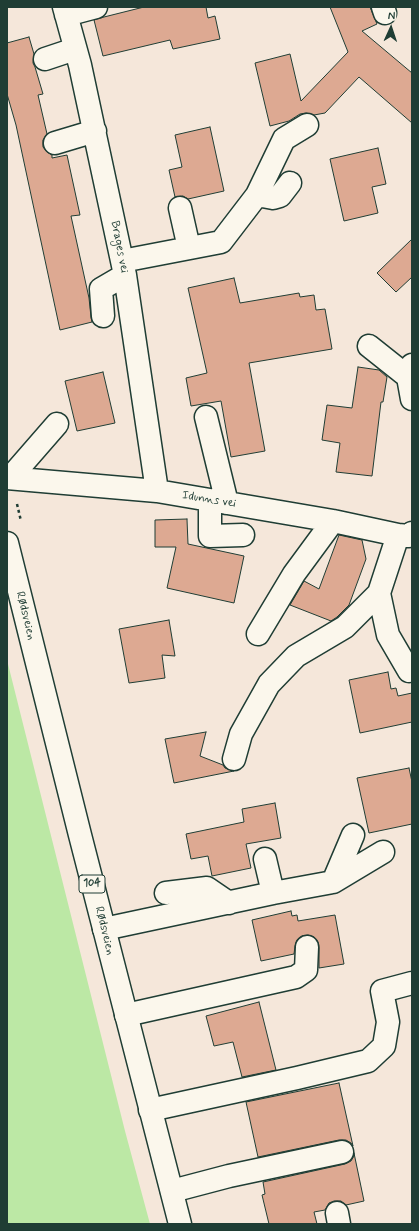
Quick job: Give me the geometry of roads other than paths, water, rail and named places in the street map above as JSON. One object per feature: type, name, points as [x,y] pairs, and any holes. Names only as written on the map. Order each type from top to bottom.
[{"type":"street","points":[[65,11],[96,7]]},
{"type":"street","name":"Brages vei","points":[[65,11],[76,49],[95,131],[124,268],[157,491]]},
{"type":"street","points":[[45,59],[76,49]]},
{"type":"street","points":[[103,316],[101,289],[124,268],[188,248],[222,242],[257,195],[284,139],[307,125]]},
{"type":"street","points":[[55,143],[95,131]]},
{"type":"street","points":[[257,195],[273,198],[280,196],[290,183]]},
{"type":"street","points":[[180,208],[188,248]]},
{"type":"street","points":[[369,346],[410,371],[412,399]]},
{"type":"street","points":[[206,416],[218,501],[210,536],[243,535]]},
{"type":"street","points":[[9,478],[57,424]]},
{"type":"street","name":"Idunns vei","points":[[9,478],[157,491],[333,521],[408,536]]},
{"type":"street","points":[[258,634],[294,574],[333,521]]},
{"type":"street","points":[[234,759],[241,734],[269,684],[296,656],[345,627],[379,593],[408,536]]},
{"type":"street","points":[[308,576],[319,540]]},
{"type":"street","name":"Rødsveien","points":[[7,543],[180,1224]]},
{"type":"street","points":[[379,593],[388,635],[409,671]]},
{"type":"street","points":[[333,882],[353,835]]},
{"type":"street","points":[[104,929],[273,893],[333,882],[383,852]]},
{"type":"street","points":[[264,859],[273,893]]},
{"type":"street","points":[[166,893],[207,888],[229,903]]},
{"type":"street","points":[[126,1015],[296,978],[306,970],[307,947]]},
{"type":"street","points":[[150,1110],[368,1062],[384,1046],[388,1022],[382,991],[412,983]]},
{"type":"street","points":[[172,1191],[229,1176],[342,1152]]}]
